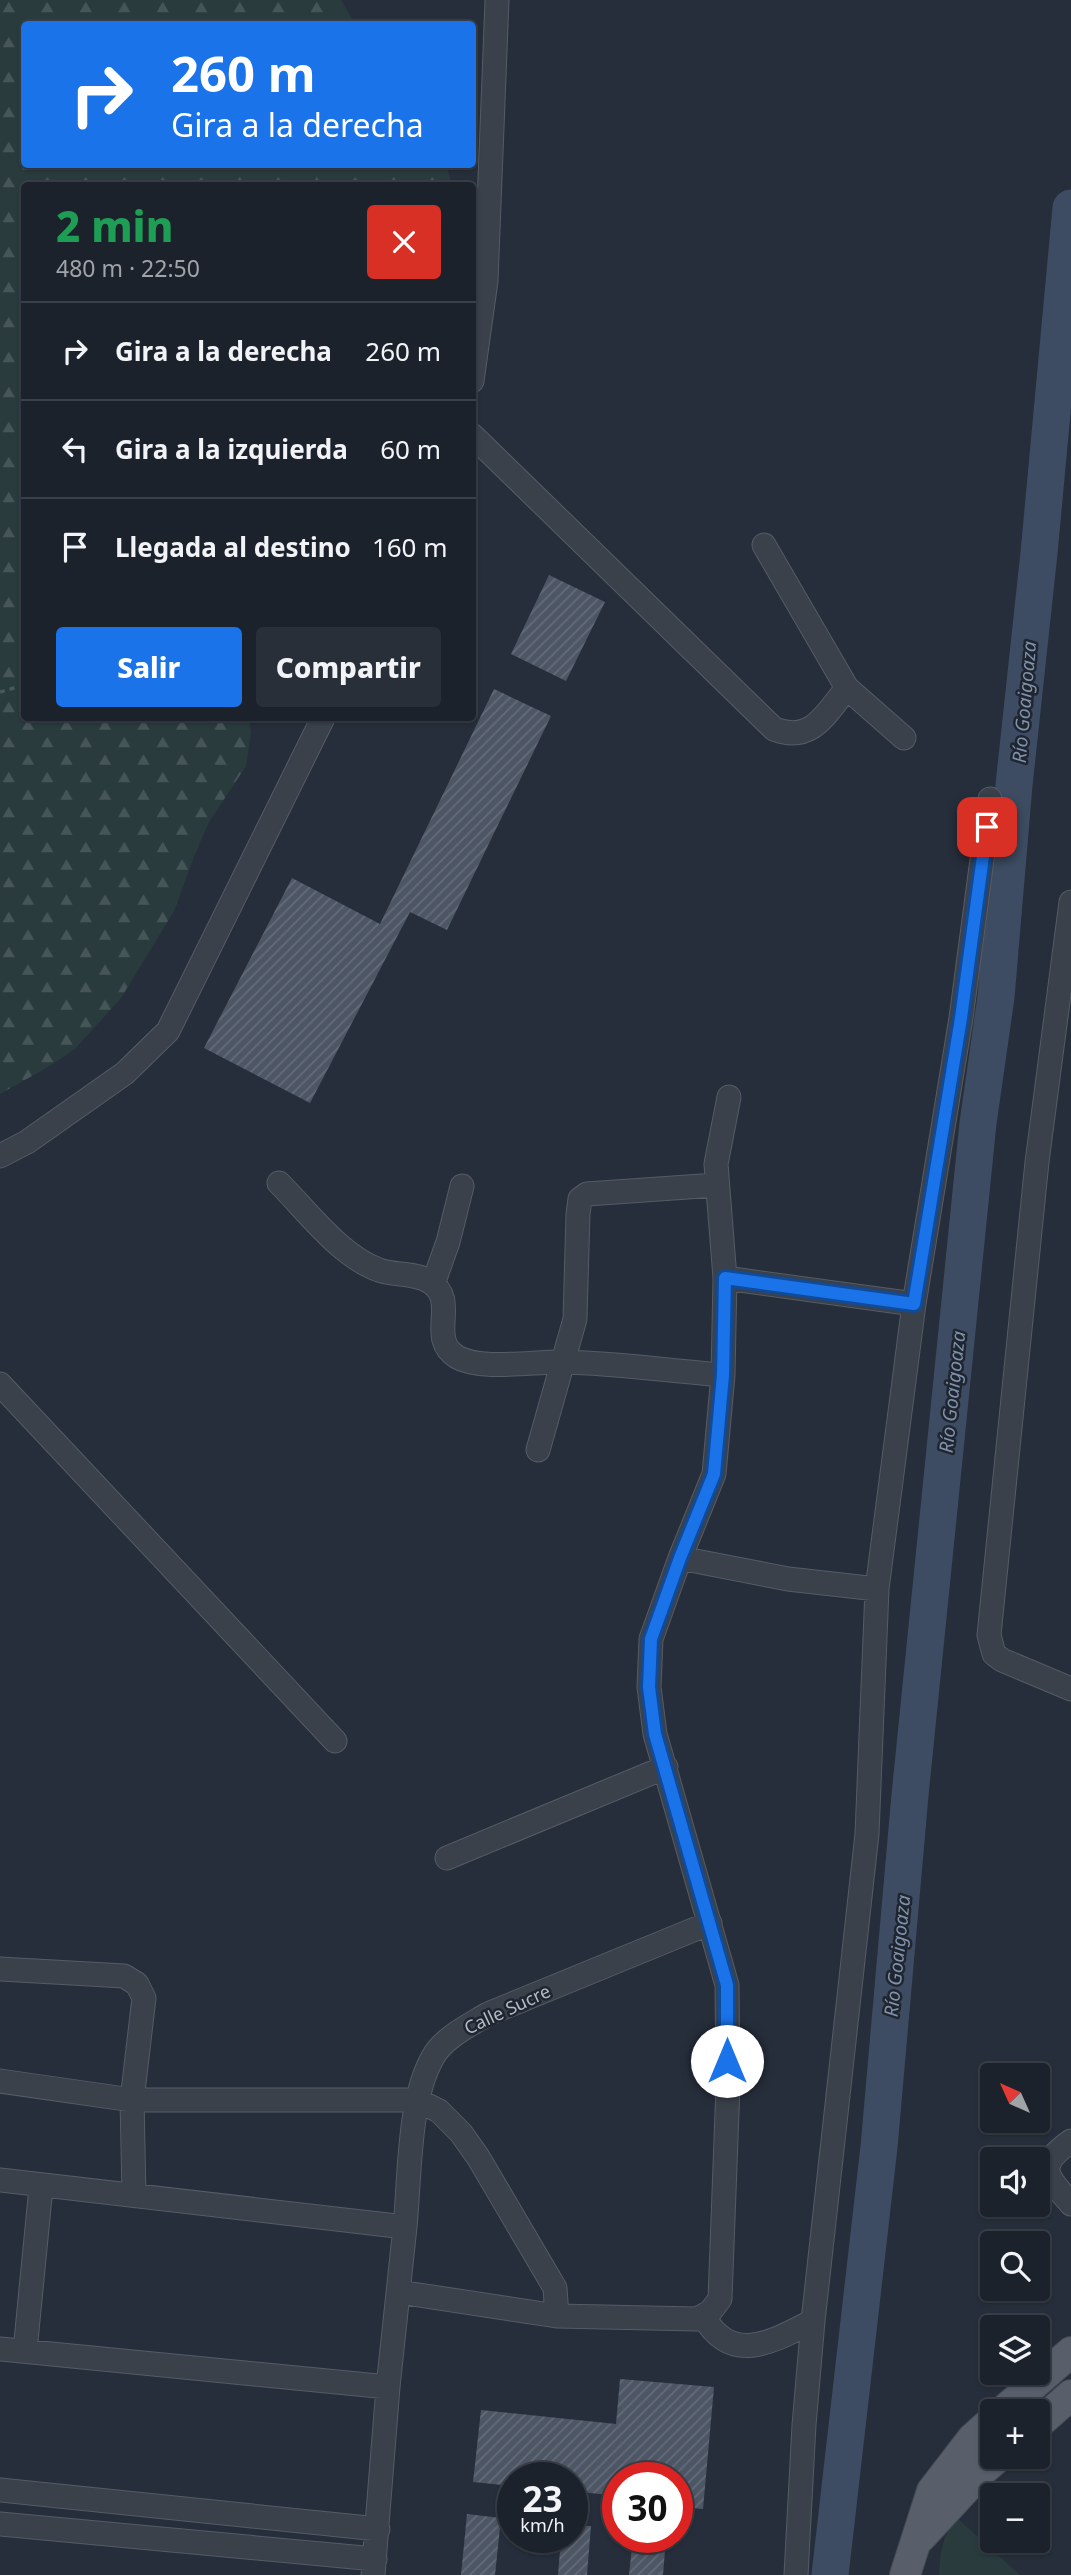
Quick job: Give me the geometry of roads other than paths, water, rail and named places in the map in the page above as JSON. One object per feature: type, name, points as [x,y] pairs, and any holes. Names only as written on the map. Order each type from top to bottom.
[{"type":"main road","points":[[1017,2399],[1071,2352]]},
{"type":"main road","points":[[1050,2413],[1071,2395]]},
{"type":"main road","points":[[905,2575],[932,2491],[980,2432]]},
{"type":"main road","points":[[914,2545],[984,2469]]},
{"type":"street","points":[[476,352],[486,281],[497,0]]},
{"type":"street","points":[[476,439],[774,729],[787,734],[810,730],[847,688]]},
{"type":"street","points":[[764,545],[847,688],[904,738]]},
{"type":"street","points":[[0,1156],[27,1142],[125,1073],[168,1031],[322,721]]},
{"type":"street","points":[[796,2575],[813,2321],[867,1834],[877,1589],[914,1304],[961,1018],[990,799]]},
{"type":"street","points":[[1071,902],[1037,1162],[989,1635],[994,1654],[1002,1660],[1071,1689]]},
{"type":"street","points":[[399,2292],[557,2316],[697,2319],[704,2317],[720,2299],[728,2086],[727,1985],[655,1734],[649,1687],[651,1639],[714,1474],[723,1375],[725,1278],[716,1164],[729,1097]]},
{"type":"street","points":[[279,1183],[337,1242],[361,1262],[381,1272],[403,1273],[433,1284],[443,1303],[442,1339],[459,1358],[485,1363],[565,1362],[723,1375]]},
{"type":"street","points":[[538,1450],[575,1319],[580,1199],[587,1194],[716,1185]]},
{"type":"street","points":[[433,1284],[448,1242],[462,1186]]},
{"type":"street","points":[[725,1278],[914,1304]]},
{"type":"street","points":[[0,1384],[335,1741]]},
{"type":"street","points":[[680,1558],[788,1579],[877,1589]]},
{"type":"street","points":[[447,1858],[666,1767]]},
{"type":"street","name":"Calle Sucre","points":[[374,2567],[387,2387],[417,2100],[433,2055],[457,2033],[478,2020],[710,1923]]},
{"type":"street","points":[[0,1969],[124,1976],[137,1984],[144,1998],[132,2100],[134,2194]]},
{"type":"street","points":[[0,2081],[132,2100],[417,2100],[439,2111],[461,2133],[478,2157],[555,2288],[557,2316]]},
{"type":"street","points":[[1071,2141],[1054,2154],[1048,2161],[1047,2169],[1052,2182],[1071,2204]]},
{"type":"street","points":[[0,2180],[41,2187],[134,2194],[405,2227]]},
{"type":"street","points":[[25,2351],[41,2187]]},
{"type":"street","points":[[704,2317],[725,2341],[750,2346],[768,2342],[813,2321]]},
{"type":"street","points":[[0,2349],[387,2387]]},
{"type":"street","points":[[0,2490],[378,2529]]},
{"type":"street","points":[[0,2524],[374,2567]]},
{"type":"waterway","name":"Río Goaigoaza","points":[[830,2575],[879,2147],[910,1795],[978,1123],[996,997],[1014,785],[1071,208]]}]
